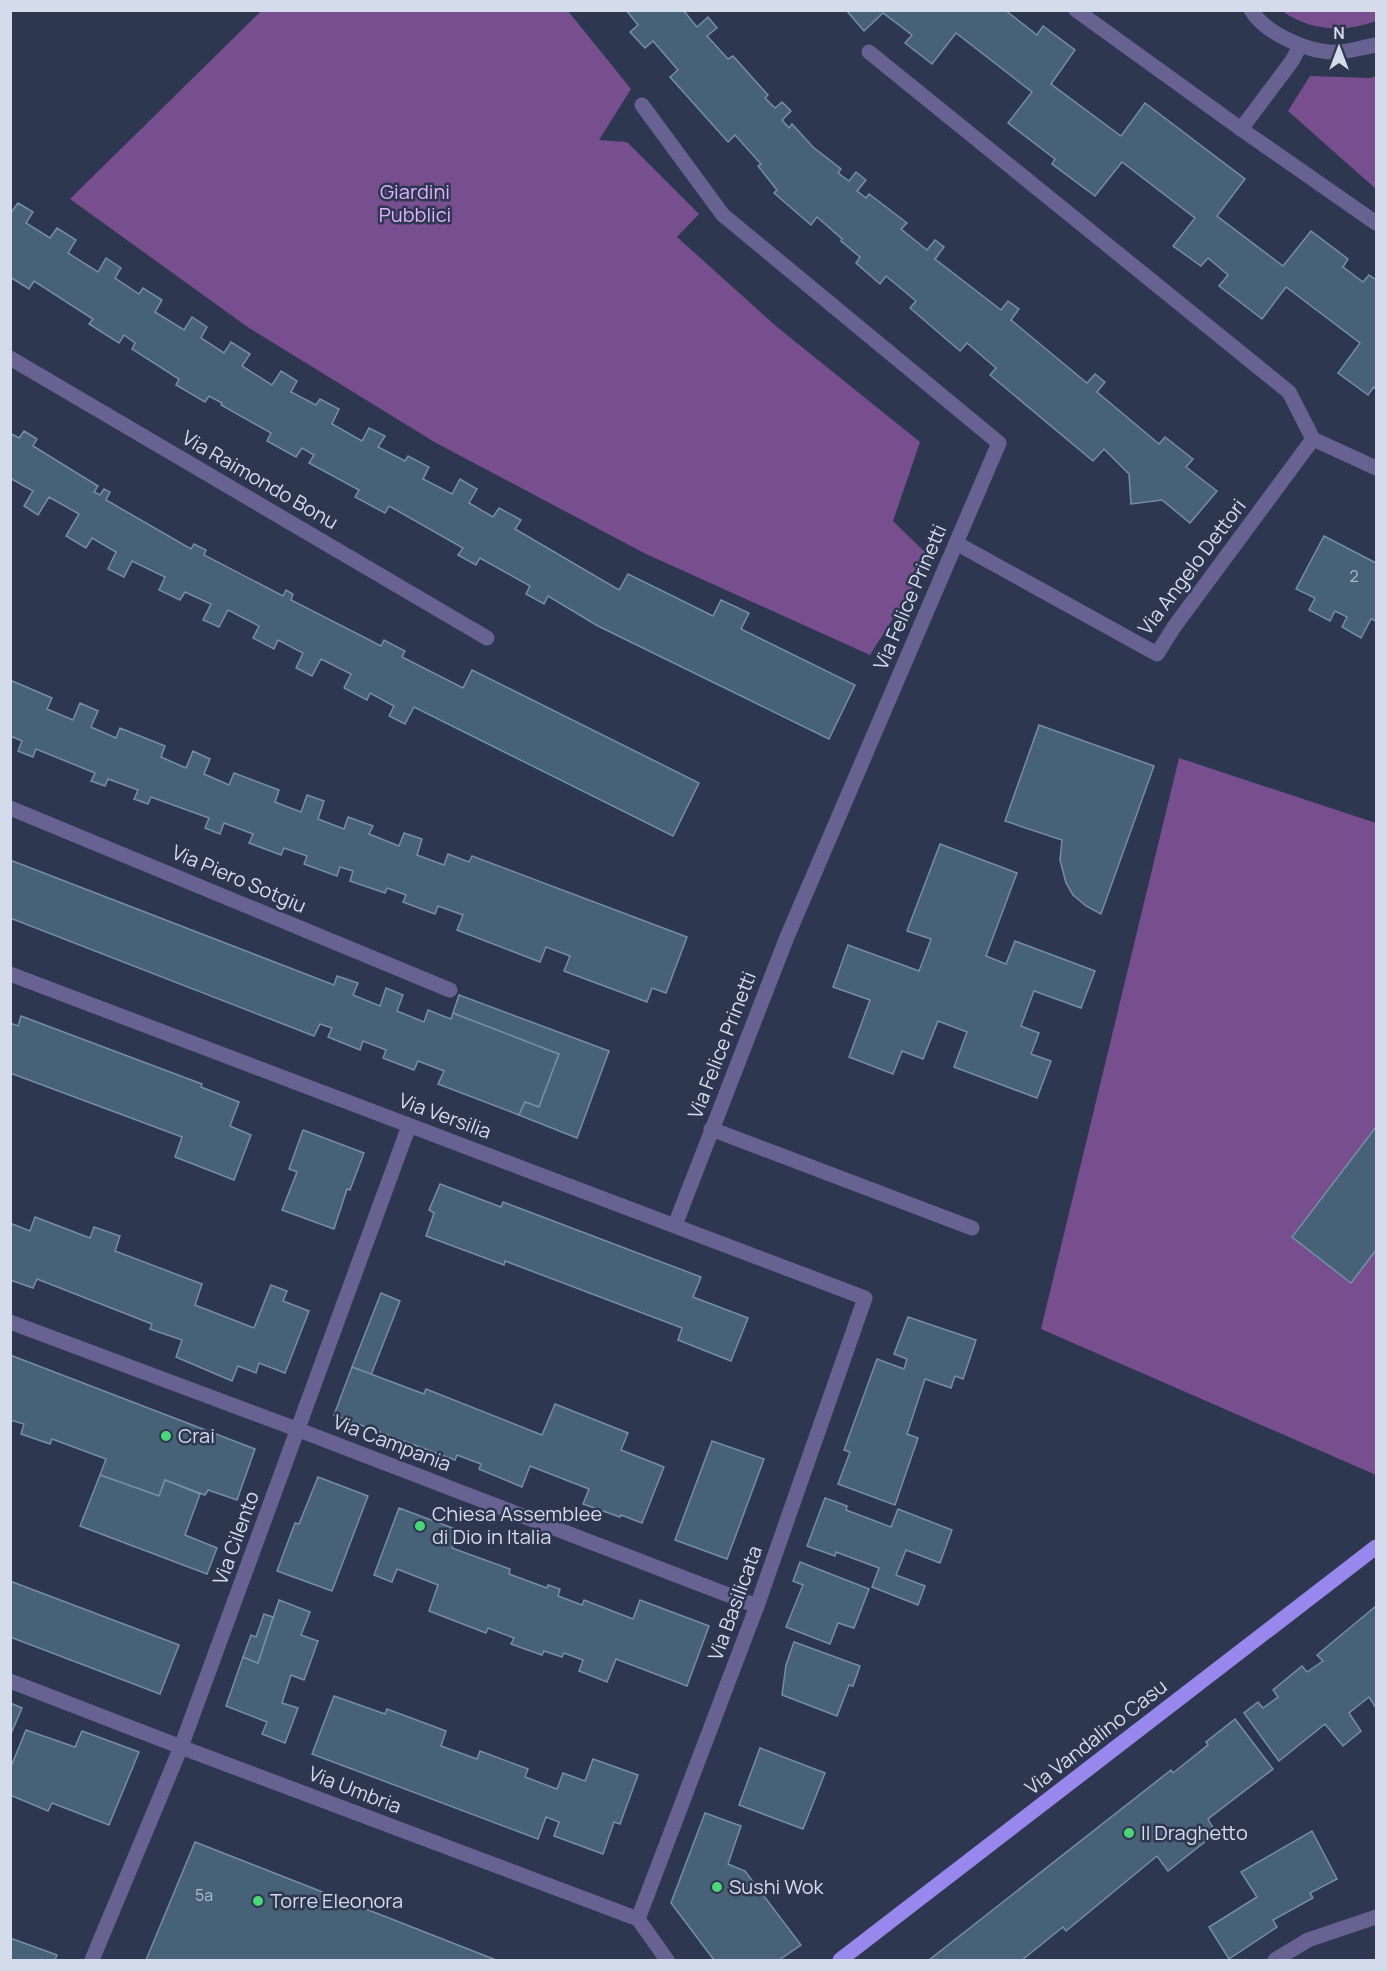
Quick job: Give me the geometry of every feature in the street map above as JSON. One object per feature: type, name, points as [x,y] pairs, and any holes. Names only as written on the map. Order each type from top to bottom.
[{"type":"main road","name":"Via Vandalino Casu","points":[[840,1960],[1377,1547]]},
{"type":"street","points":[[1076,10],[1240,129],[1377,223]]},
{"type":"street","points":[[1251,10],[1256,18],[1290,42],[1300,46],[1337,52],[1377,45]]},
{"type":"street","points":[[1240,129],[1292,61],[1300,46]]},
{"type":"street","points":[[869,52],[1289,392],[1313,439],[1377,468]]},
{"type":"street","name":"Via Felice Prinetti","points":[[642,105],[723,215],[999,443],[787,937],[675,1225]]},
{"type":"street","name":"Via Raimondo Bonu","points":[[10,358],[487,638]]},
{"type":"street","name":"Via Angelo Dettori","points":[[956,543],[1157,654],[1174,627],[1313,439]]},
{"type":"street","name":"Via Piero Sotgiu","points":[[10,808],[450,990]]},
{"type":"street","name":"Via Versilia","points":[[10,974],[865,1298]]},
{"type":"street","name":"Via Cilento","points":[[92,1960],[181,1747],[410,1126]]},
{"type":"street","points":[[711,1129],[972,1228]]},
{"type":"street","name":"Via Basilicata","points":[[638,1919],[757,1606],[865,1298]]},
{"type":"street","name":"Via Campania","points":[[10,1322],[757,1606]]},
{"type":"street","name":"Via Umbria","points":[[10,1681],[638,1919]]},
{"type":"street","points":[[1275,1960],[1308,1940],[1377,1917]]},
{"type":"street","points":[[638,1919],[667,1960]]},
{"type":"green space","name":"Giardini Pubblici","points":[[261,11],[568,11],[631,89],[599,140],[627,142],[699,214],[677,237],[777,327],[920,442],[893,521],[931,558],[870,655],[646,554],[436,443],[249,328],[70,199]]},
{"type":"green space","points":[[1282,11],[1376,11],[1376,21],[1351,27],[1328,28],[1304,23]]},
{"type":"green space","points":[[1310,76],[1370,78],[1376,76],[1376,189],[1288,111]]},
{"type":"green space","points":[[1179,758],[1376,823],[1376,1475],[1041,1329]]},
{"type":"building","points":[[626,10],[683,10],[697,27],[708,17],[717,28],[707,36],[728,59],[733,56],[768,95],[765,98],[775,108],[782,102],[791,111],[782,120],[789,128],[792,124],[813,147],[841,169],[838,173],[849,181],[856,172],[866,180],[857,191],[866,198],[869,194],[907,223],[901,229],[927,250],[935,240],[944,247],[935,259],[1001,310],[1008,301],[1019,309],[1011,320],[1087,383],[1095,374],[1105,382],[1097,392],[1159,444],[1165,437],[1193,459],[1186,467],[1217,491],[1190,523],[1162,500],[1131,504],[1129,474],[1104,449],[1093,461],[990,375],[996,368],[967,343],[960,351],[910,308],[916,301],[886,276],[880,284],[856,263],[860,257],[817,217],[811,225],[774,193],[777,190],[758,166],[761,164],[735,135],[728,142],[670,77],[678,70],[653,41],[645,48],[630,32],[638,25]]},
{"type":"building","points":[[846,10],[1005,10],[1037,35],[1043,26],[1075,50],[1051,84],[1121,136],[1145,103],[1245,179],[1217,216],[1283,266],[1311,231],[1348,259],[1343,267],[1363,282],[1369,275],[1376,280],[1376,389],[1374,387],[1368,395],[1338,373],[1360,343],[1286,287],[1262,319],[1219,286],[1228,275],[1208,258],[1201,266],[1173,246],[1195,218],[1122,162],[1095,196],[1052,164],[1055,159],[1008,123],[1032,92],[956,33],[932,64],[905,43],[912,35],[883,13],[864,31]]},
{"type":"building","points":[[18,203],[33,212],[26,223],[50,238],[57,228],[76,240],[68,253],[98,272],[106,258],[121,268],[115,278],[139,294],[143,288],[162,300],[155,312],[184,330],[192,317],[207,327],[201,338],[224,353],[231,342],[250,354],[242,366],[272,385],[281,371],[297,381],[291,392],[316,405],[320,399],[339,409],[332,424],[362,441],[369,428],[385,436],[378,447],[405,461],[408,456],[429,467],[423,479],[452,494],[460,479],[477,489],[469,503],[493,517],[499,508],[521,520],[515,529],[619,590],[628,574],[713,616],[721,600],[749,613],[741,629],[855,685],[829,739],[598,626],[548,596],[544,604],[526,594],[530,586],[480,558],[476,565],[458,555],[463,548],[389,506],[385,513],[355,497],[359,490],[309,463],[314,455],[302,448],[296,457],[267,441],[271,433],[221,405],[222,403],[209,396],[205,402],[176,385],[179,379],[132,349],[135,343],[124,335],[119,343],[89,324],[93,319],[34,281],[29,289],[10,277],[10,214]]},
{"type":"building","points":[[24,431],[37,439],[33,446],[98,486],[94,492],[100,495],[104,489],[110,492],[106,500],[191,549],[194,544],[206,550],[204,555],[283,596],[286,590],[293,594],[291,600],[381,646],[384,640],[405,651],[402,657],[463,688],[472,670],[699,783],[673,836],[414,707],[405,724],[389,716],[394,706],[370,693],[367,700],[344,688],[351,674],[321,659],[312,676],[296,668],[303,653],[278,640],[274,649],[253,638],[259,626],[228,610],[219,627],[203,620],[211,604],[185,592],[180,600],[159,590],[165,577],[132,561],[124,577],[108,569],[116,552],[92,538],[86,548],[66,536],[79,514],[49,497],[38,515],[24,506],[33,491],[10,478],[10,433],[19,438]]},
{"type":"building","points":[[1324,536],[1376,563],[1376,621],[1371,619],[1361,638],[1342,627],[1347,617],[1335,611],[1330,621],[1309,610],[1315,598],[1296,589]]},
{"type":"building","points":[[10,680],[52,698],[47,709],[73,720],[80,703],[98,711],[91,727],[116,738],[120,728],[165,746],[161,757],[186,768],[193,751],[210,759],[204,774],[229,785],[234,773],[279,790],[275,802],[301,812],[307,795],[324,801],[318,819],[344,829],[348,817],[373,826],[369,834],[399,846],[404,833],[422,839],[417,855],[444,865],[448,854],[469,862],[472,856],[687,937],[666,993],[652,988],[647,1002],[564,971],[570,956],[546,947],[540,962],[457,930],[463,915],[438,906],[435,914],[403,902],[406,895],[387,888],[385,893],[350,881],[353,871],[340,867],[337,876],[304,864],[307,856],[284,848],[281,855],[249,843],[253,834],[224,823],[220,834],[205,828],[209,818],[151,797],[148,804],[134,799],[138,790],[108,779],[105,786],[91,781],[95,773],[36,749],[33,757],[18,751],[22,741],[10,736]]},
{"type":"building","points":[[1039,725],[1154,766],[1101,914],[1086,906],[1073,895],[1066,883],[1060,860],[1062,840],[1005,821]]},
{"type":"building","points":[[940,844],[1017,873],[986,956],[1006,964],[1015,941],[1095,971],[1081,1008],[1034,991],[1021,1026],[1039,1033],[1031,1054],[1051,1061],[1037,1098],[954,1067],[967,1032],[938,1021],[923,1059],[902,1051],[893,1074],[849,1057],[870,1000],[833,987],[848,945],[919,971],[931,939],[907,931]]},
{"type":"building","points":[[10,860],[334,985],[337,976],[358,983],[353,995],[380,1006],[386,988],[403,995],[397,1011],[424,1022],[428,1010],[451,1019],[453,1013],[559,1054],[539,1107],[525,1102],[519,1115],[438,1084],[444,1071],[418,1061],[414,1070],[383,1058],[386,1050],[363,1041],[360,1050],[328,1037],[332,1028],[320,1024],[314,1036],[10,918]]},
{"type":"building","points":[[459,995],[609,1051],[577,1138],[519,1115],[525,1102],[539,1107],[559,1054],[453,1013]]},
{"type":"building","points":[[21,1016],[202,1084],[201,1087],[239,1102],[230,1126],[251,1135],[234,1180],[175,1157],[182,1137],[10,1073],[10,1023],[18,1026]]},
{"type":"building","points":[[1376,1127],[1376,1250],[1351,1283],[1292,1237]]},
{"type":"building","points":[[303,1130],[364,1153],[350,1190],[347,1189],[334,1229],[282,1210],[297,1172],[289,1169]]},
{"type":"building","points":[[440,1184],[501,1207],[503,1202],[701,1277],[693,1297],[748,1318],[731,1361],[678,1340],[682,1328],[505,1261],[504,1265],[426,1236],[434,1213],[429,1210]]},
{"type":"building","points":[[35,1217],[90,1238],[94,1227],[120,1236],[115,1251],[202,1284],[195,1305],[254,1328],[271,1285],[287,1291],[283,1301],[309,1311],[285,1373],[259,1363],[256,1373],[238,1366],[232,1381],[176,1357],[182,1340],[150,1329],[152,1324],[37,1279],[33,1288],[10,1280],[10,1223],[30,1231]]},
{"type":"building","points":[[381,1293],[400,1301],[371,1375],[352,1367]]},
{"type":"building","points":[[908,1317],[976,1340],[963,1379],[955,1376],[951,1388],[925,1379],[907,1434],[918,1438],[895,1505],[838,1484],[850,1452],[844,1450],[877,1359],[904,1369],[907,1359],[894,1354]]},
{"type":"building","points":[[10,1355],[255,1449],[237,1500],[208,1490],[205,1495],[165,1480],[159,1496],[100,1475],[106,1459],[52,1439],[50,1444],[21,1434],[24,1424],[10,1420]]},
{"type":"building","points":[[352,1367],[424,1394],[426,1389],[542,1435],[555,1404],[628,1433],[621,1450],[664,1467],[642,1523],[583,1504],[589,1489],[530,1466],[522,1487],[479,1469],[481,1464],[457,1455],[455,1460],[334,1415]]},
{"type":"building","points":[[712,1441],[764,1459],[727,1559],[675,1540]]},
{"type":"building","points":[[100,1475],[159,1496],[165,1480],[200,1494],[185,1535],[217,1548],[207,1574],[80,1526]]},
{"type":"building","points":[[318,1477],[368,1496],[332,1591],[277,1571],[295,1523],[299,1524]]},
{"type":"building","points":[[825,1498],[847,1506],[846,1510],[891,1527],[898,1509],[952,1530],[940,1563],[906,1550],[896,1575],[925,1586],[918,1605],[872,1587],[879,1568],[836,1552],[835,1556],[807,1546]]},
{"type":"building","points":[[399,1508],[458,1530],[452,1548],[510,1569],[509,1574],[547,1588],[548,1585],[560,1589],[558,1596],[582,1605],[584,1600],[633,1619],[640,1600],[709,1626],[687,1686],[616,1659],[607,1682],[579,1671],[583,1660],[564,1653],[562,1657],[544,1651],[542,1655],[511,1644],[514,1638],[488,1628],[486,1633],[429,1611],[438,1585],[397,1569],[392,1582],[374,1575]]},
{"type":"building","points":[[800,1562],[869,1589],[854,1628],[838,1623],[830,1644],[786,1627],[803,1585],[793,1581]]},
{"type":"building","points":[[10,1581],[179,1645],[160,1694],[10,1637]]},
{"type":"building","points":[[279,1600],[310,1612],[301,1635],[318,1641],[304,1680],[291,1675],[282,1703],[298,1708],[285,1743],[262,1734],[267,1722],[226,1706],[243,1657],[258,1663]]},
{"type":"building","points":[[1376,1606],[1376,1708],[1369,1697],[1349,1713],[1361,1731],[1343,1746],[1325,1724],[1279,1761],[1244,1713],[1258,1702],[1263,1708],[1278,1697],[1273,1690],[1302,1666],[1307,1672],[1323,1661],[1317,1655]]},
{"type":"building","points":[[264,1614],[273,1617],[258,1663],[243,1657],[251,1635],[256,1637]]},
{"type":"building","points":[[794,1642],[860,1666],[853,1686],[849,1685],[837,1716],[782,1695],[786,1665]]},
{"type":"building","points":[[334,1696],[385,1714],[387,1709],[446,1731],[441,1746],[477,1759],[480,1751],[528,1769],[525,1777],[557,1789],[563,1773],[585,1781],[593,1759],[638,1775],[620,1824],[614,1822],[603,1854],[554,1836],[559,1822],[546,1817],[538,1839],[312,1754]]},
{"type":"building","points":[[10,1703],[22,1708],[10,1736]]},
{"type":"building","points":[[1235,1719],[1273,1769],[1208,1819],[1216,1833],[1168,1871],[1157,1856],[1066,1931],[1063,1927],[1022,1960],[929,1960],[1171,1770],[1173,1773],[1208,1745],[1206,1742]]},
{"type":"building","points":[[26,1730],[75,1747],[82,1731],[139,1752],[109,1825],[52,1803],[48,1811],[10,1795],[10,1769]]},
{"type":"building","points":[[760,1748],[825,1773],[803,1829],[739,1805]]},
{"type":"building","name":"Sushi Wok","points":[[705,1813],[741,1826],[728,1864],[745,1871],[801,1945],[779,1960],[714,1960],[671,1903]]},
{"type":"building","points":[[1312,1831],[1337,1879],[1310,1893],[1313,1898],[1273,1920],[1277,1927],[1229,1959],[1209,1927],[1257,1897],[1241,1872]]},
{"type":"building","name":"Torre Eleonora","points":[[195,1842],[496,1960],[146,1960]]},
{"type":"building","points":[[10,1938],[57,1955],[55,1960],[10,1960]]},
{"type":"place","name":"Crai","points":[[166,1436]]},
{"type":"place","name":"Chiesa Assemblee di Dio in Italia","points":[[420,1526]]},
{"type":"place","name":"Il Draghetto","points":[[1129,1833]]},
{"type":"place","name":"Sushi Wok","points":[[717,1887]]},
{"type":"place","name":"Torre Eleonora","points":[[258,1901]]}]
